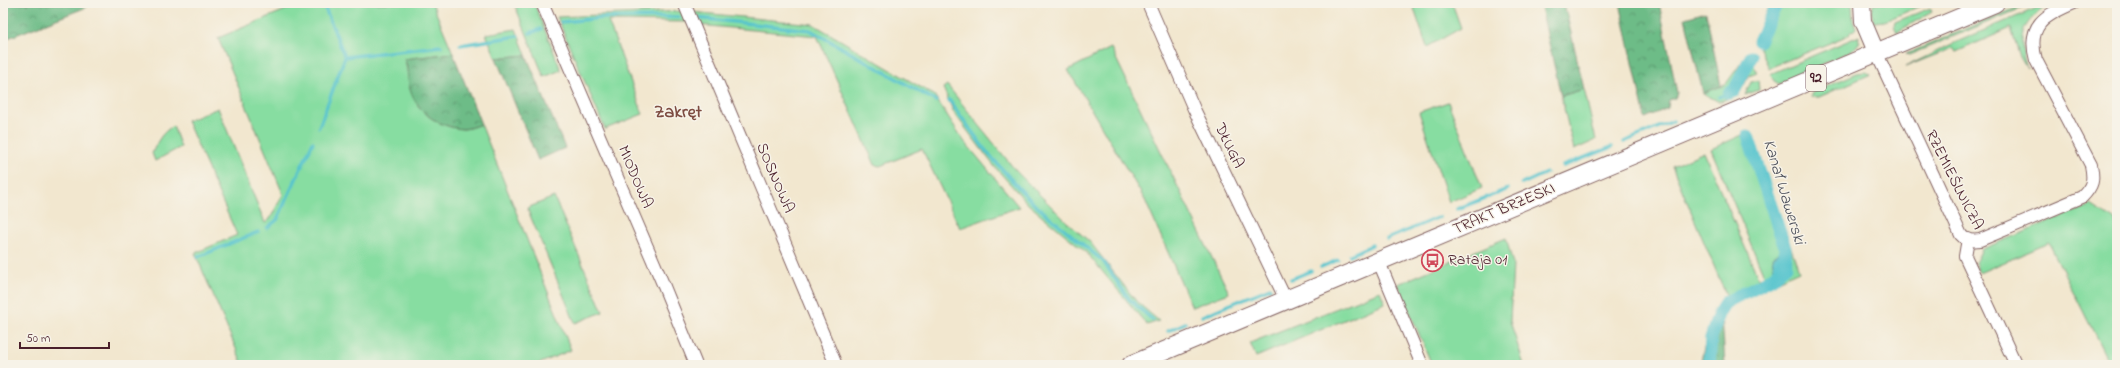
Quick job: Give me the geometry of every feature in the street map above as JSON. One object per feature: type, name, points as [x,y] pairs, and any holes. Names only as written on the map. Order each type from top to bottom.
[{"type":"main road","name":"TRAKT BRZESKI","points":[[1131,365],[1995,3]]},
{"type":"street","name":"MIODOWA","points":[[542,3],[663,284],[696,365]]},
{"type":"street","name":"SOSNOWA","points":[[684,3],[836,365]]},
{"type":"street","name":"DŁUGA","points":[[1148,3],[1194,109],[1286,300]]},
{"type":"street","points":[[1862,3],[1863,21],[1876,54]]},
{"type":"street","points":[[1968,240],[1973,241],[1988,237],[2082,197],[2091,188],[2094,180],[2091,164],[2036,60],[2032,43],[2037,28],[2046,16],[2074,3]]},
{"type":"street","name":"RZEMIEŚLNICZA","points":[[1876,54],[1948,210],[1961,235],[1968,240],[1965,256],[2016,365]]},
{"type":"street","points":[[1379,262],[1422,365]]},
{"type":"green space","points":[[3,3],[85,3],[87,7],[3,40]]},
{"type":"green space","points":[[302,3],[432,3],[453,53],[404,59],[413,98],[424,112],[438,122],[454,128],[463,129],[481,124],[571,350],[536,365],[243,365],[195,253],[237,235],[187,121],[218,108],[265,223],[270,219],[283,194],[218,38]]},
{"type":"green space","points":[[514,3],[534,3],[561,70],[544,77]]},
{"type":"green space","points":[[1412,3],[1452,3],[1461,28],[1427,47]]},
{"type":"green space","points":[[1540,3],[1564,3],[1584,89],[1561,96]]},
{"type":"green space","points":[[1620,3],[1659,3],[1677,93],[1675,98],[1669,100],[1668,108],[1645,118]]},
{"type":"green space","points":[[1770,3],[1852,3],[1853,20],[1856,28],[1849,35],[1769,68],[1755,38]]},
{"type":"green space","points":[[1873,3],[1927,3],[1885,21],[1874,22],[1872,14]]},
{"type":"green space","points":[[2028,3],[2034,3],[1909,55],[1906,54]]},
{"type":"green space","points":[[2046,4],[2047,6],[2031,20],[2023,33],[2022,49],[2027,69],[2020,57],[2011,28],[1956,52],[1953,48],[1905,67],[1952,44]]},
{"type":"green space","points":[[1930,8],[1932,12],[1897,32],[1894,26],[1895,22]]},
{"type":"green space","points":[[682,11],[687,22],[608,21],[643,114],[605,129],[557,17]]},
{"type":"green space","points":[[692,12],[813,24],[934,95],[964,141],[1019,207],[960,228],[922,149],[880,166],[875,165],[817,36],[698,25]]},
{"type":"green space","points":[[1706,12],[1721,86],[1703,93],[1685,18]]},
{"type":"green space","points":[[516,29],[526,55],[496,58],[486,34]]},
{"type":"green space","points":[[1859,36],[1858,43],[1851,51],[1779,84],[1774,81],[1770,74]]},
{"type":"green space","points":[[1111,48],[1229,293],[1192,307],[1145,200],[1068,70]]},
{"type":"green space","points":[[1749,52],[1757,73],[1749,76],[1739,94],[1719,102],[1703,93],[1725,85]]},
{"type":"green space","points":[[453,53],[481,124],[465,129],[454,128],[438,122],[424,112],[413,98],[408,81],[407,66],[404,59]]},
{"type":"green space","points":[[526,55],[565,148],[538,160],[496,58]]},
{"type":"green space","points":[[1865,72],[1871,74],[1819,97],[1811,97],[1816,91],[1857,73]]},
{"type":"green space","points":[[1758,80],[1759,90],[1745,95],[1751,82]]},
{"type":"green space","points":[[947,85],[1016,171],[1067,222],[1090,242],[1136,301],[1159,321],[1147,325],[1086,252],[1028,204],[994,166],[954,113],[943,88]]},
{"type":"green space","points":[[1584,89],[1596,140],[1574,150],[1561,96]]},
{"type":"green space","points":[[1448,102],[1482,188],[1449,202],[1419,112]]},
{"type":"green space","points":[[173,126],[181,147],[155,161],[152,153],[156,145],[163,134]]},
{"type":"green space","points":[[1751,131],[1799,271],[1730,303],[1722,314],[1718,311],[1722,300],[1727,297],[1672,166],[1704,152],[1760,282],[1765,278],[1711,149]]},
{"type":"green space","points":[[554,197],[603,312],[575,323],[527,208]]},
{"type":"green space","points":[[2091,205],[2114,220],[2117,226],[2117,365],[2110,365],[2049,243],[1979,273],[1975,263],[1982,249]]},
{"type":"green space","points":[[1506,238],[1513,264],[1510,321],[1524,365],[1432,365],[1398,284]]},
{"type":"green space","points":[[1380,291],[1385,303],[1256,357],[1250,343]]},
{"type":"green space","points":[[1718,311],[1722,314],[1725,365],[1700,365],[1706,339]]},
{"type":"water","points":[[1786,249],[1792,259],[1783,270],[1774,271],[1772,257]]},
{"type":"waterway","points":[[323,3],[345,57],[441,46]]},
{"type":"waterway","name":"Kanał Wawerski","points":[[1759,41],[1777,3]]},
{"type":"waterway","points":[[561,22],[602,18],[679,17]]},
{"type":"waterway","points":[[696,18],[810,30],[936,101]]},
{"type":"waterway","points":[[530,33],[541,29]]},
{"type":"waterway","points":[[460,45],[518,36]]},
{"type":"waterway","points":[[319,127],[345,57]]},
{"type":"waterway","name":"Kanał Wawerski","points":[[1729,93],[1734,91],[1751,57]]},
{"type":"waterway","points":[[1719,97],[1729,93]]},
{"type":"waterway","points":[[949,100],[986,151],[1018,187],[1034,204],[1103,261],[1129,299],[1153,320]]},
{"type":"waterway","points":[[1624,142],[1673,121]]},
{"type":"waterway","name":"Kanał Wawerski","points":[[1709,365],[1711,338],[1719,313],[1726,302],[1771,279],[1786,266],[1785,248],[1748,136]]},
{"type":"waterway","points":[[267,228],[277,220],[313,142]]},
{"type":"waterway","points":[[1563,166],[1612,147]]},
{"type":"waterway","points":[[1522,184],[1546,173]]},
{"type":"waterway","points":[[1457,209],[1508,189]]},
{"type":"waterway","points":[[1387,239],[1439,217]]},
{"type":"waterway","points":[[198,257],[258,232]]},
{"type":"waterway","points":[[1350,255],[1372,245]]},
{"type":"waterway","points":[[1321,267],[1338,260]]},
{"type":"waterway","points":[[1291,279],[1311,271]]},
{"type":"waterway","points":[[1202,316],[1270,288]]},
{"type":"waterway","points":[[1168,331],[1185,323]]},
{"type":"place","name":"Rataja 01","points":[[1432,260]]},
{"type":"district","name":"Zakręt","points":[[678,113]]}]
